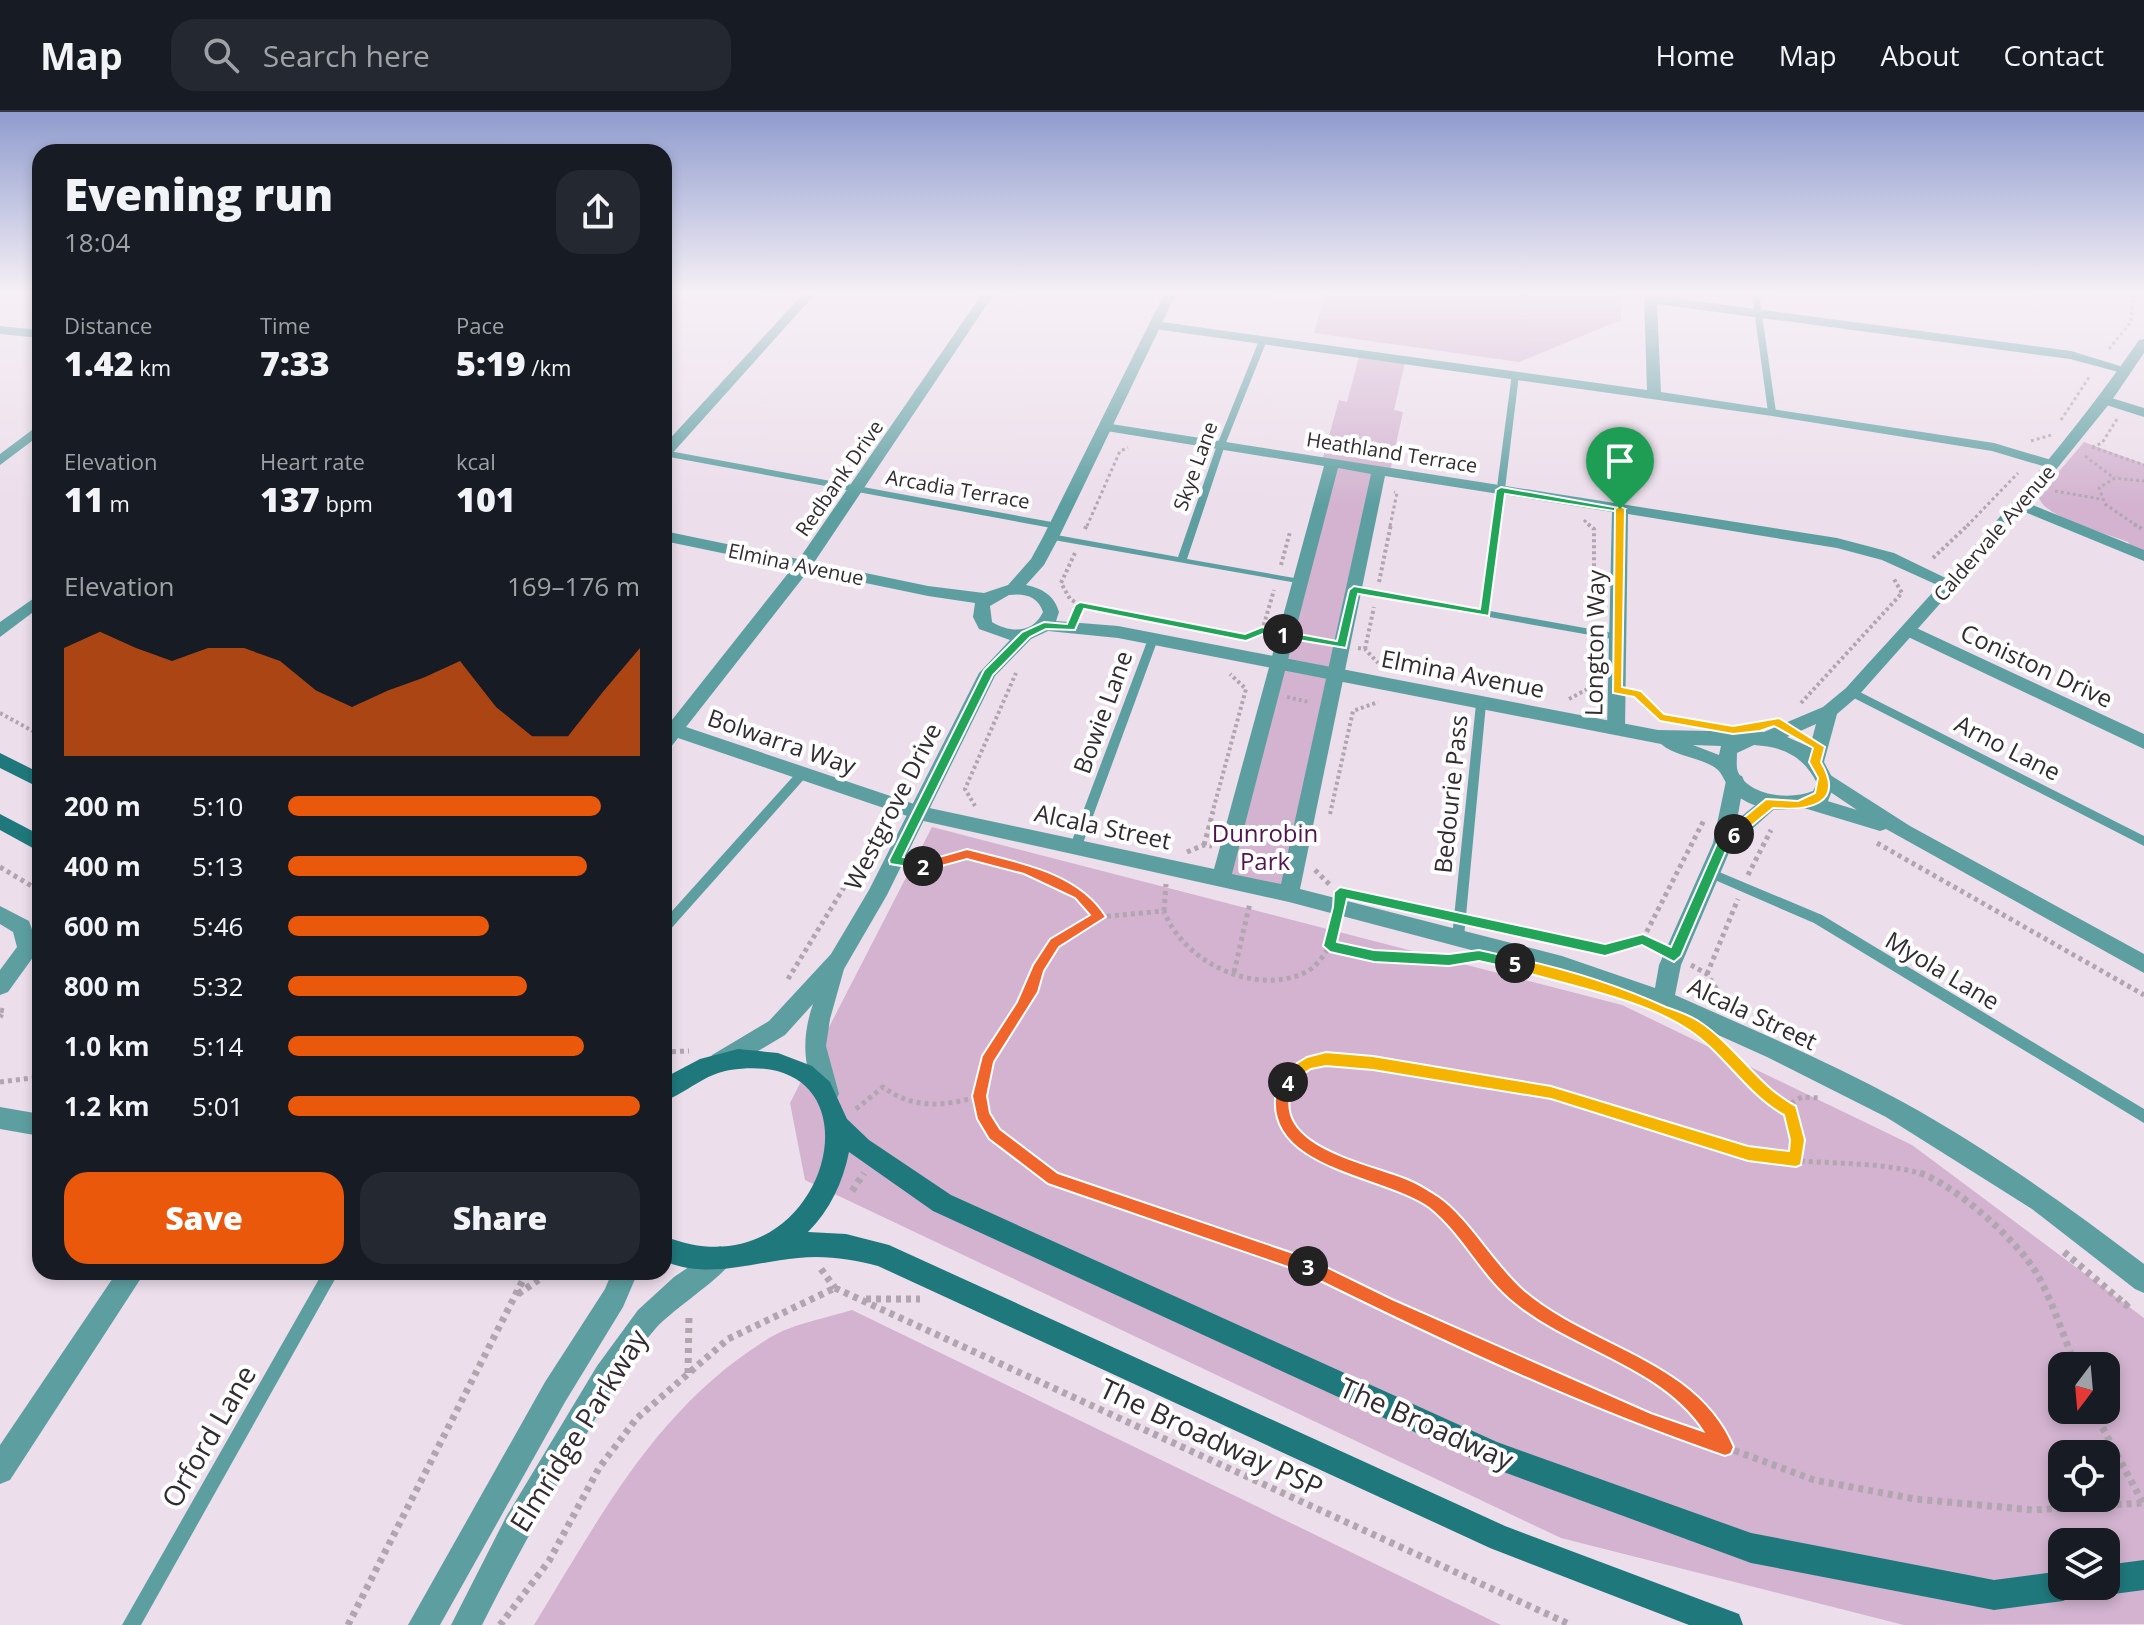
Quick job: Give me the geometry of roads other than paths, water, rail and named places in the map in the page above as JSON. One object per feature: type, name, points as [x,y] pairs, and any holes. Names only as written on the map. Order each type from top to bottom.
[{"type":"main road","points":[[0,760],[32,777]]},
{"type":"main road","points":[[0,821],[32,839]]},
{"type":"main road","points":[[672,1059],[693,1061]]},
{"type":"main road","name":"The Broadway","points":[[693,1061],[719,1063],[760,1059],[791,1066],[816,1083],[842,1114],[861,1148],[942,1203],[1493,1454],[1751,1548],[1994,1595],[2048,1588]]},
{"type":"main road","points":[[672,1083],[693,1061]]},
{"type":"main road","points":[[752,1252],[792,1231],[819,1203],[835,1171],[842,1114]]},
{"type":"main road","points":[[672,1252],[684,1259],[720,1259],[811,1242],[848,1244],[880,1254],[1500,1538],[1728,1625]]},
{"type":"main road","points":[[2120,1578],[2144,1575]]},
{"type":"street","points":[[672,445],[745,365]]},
{"type":"street","name":"Redbank Drive","points":[[672,733],[803,566],[941,365]]},
{"type":"street","points":[[1038,561],[1050,619],[1026,634],[1002,634],[992,630],[980,619],[983,605],[1013,589],[1038,561],[1136,365]]},
{"type":"street","points":[[1440,365],[1772,412],[2016,453],[2053,465]]},
{"type":"street","points":[[1653,365],[1654,395]]},
{"type":"street","points":[[2107,365],[2126,370]]},
{"type":"street","name":"Caldervale Avenue","points":[[1768,738],[1829,711],[1852,692],[2020,505],[2074,441],[2130,365]]},
{"type":"street","points":[[2105,400],[2144,413]]},
{"type":"street","name":"Heathland Terrace","points":[[1105,427],[1332,463],[1377,480],[1501,490],[1852,546],[1903,563],[1950,584]]},
{"type":"street","points":[[0,461],[32,435]]},
{"type":"street","points":[[1221,879],[1332,463]]},
{"type":"street","points":[[1289,894],[1377,480]]},
{"type":"street","points":[[2020,505],[2144,556]]},
{"type":"street","name":"Longton Way","points":[[1616,729],[1620,509]]},
{"type":"street","name":"Elmina Avenue","points":[[672,538],[983,605]]},
{"type":"street","points":[[1013,589],[1045,600]]},
{"type":"street","name":"Elmina Avenue","points":[[1045,600],[1078,610],[1118,632]]},
{"type":"street","points":[[0,631],[32,605]]},
{"type":"street","name":"Elmina Avenue","points":[[1044,625],[1118,632],[1658,737],[1742,740]]},
{"type":"street","name":"Westgrove Drive","points":[[988,673],[992,630]]},
{"type":"street","name":"Coniston Drive","points":[[1910,631],[2144,742]]},
{"type":"street","name":"Westgrove Drive","points":[[842,1114],[816,1068],[814,1049],[816,1028],[839,960],[895,860],[988,673],[1026,634]]},
{"type":"street","points":[[1731,774],[1771,803],[1799,806],[1811,803],[1820,797],[1824,788],[1820,770],[1829,711]]},
{"type":"street","name":"Elmina Avenue","points":[[1658,737],[1731,774]]},
{"type":"street","name":"Bolwarra Way","points":[[672,738],[802,774],[919,813]]},
{"type":"street","points":[[1663,1000],[1674,956],[1723,843],[1731,774],[1728,750],[1742,740],[1768,738],[1794,747],[1903,831],[2144,964]]},
{"type":"street","points":[[1723,843],[1771,803]]},
{"type":"street","points":[[1811,803],[1903,831]]},
{"type":"street","name":"Alcala Street","points":[[919,813],[1289,894],[1340,907],[1461,947],[1562,965],[1663,1000],[1775,1050],[1894,1109],[2041,1201],[2140,1288]]},
{"type":"street","points":[[0,914],[22,927],[28,949],[0,986]]},
{"type":"street","name":"Westgrove Drive","points":[[719,1063],[777,1028],[839,960]]},
{"type":"street","points":[[0,1118],[32,1124]]},
{"type":"street","name":"Elmridge Parkway","points":[[466,1625],[516,1527],[606,1375],[647,1319],[683,1286],[720,1259]]},
{"type":"street","points":[[0,1470],[127,1280]]},
{"type":"street","name":"Elmridge Parkway","points":[[423,1625],[622,1280]]},
{"type":"lane","name":"Skye Lane","points":[[1181,561],[1221,445],[1253,365]]},
{"type":"lane","points":[[1765,365],[1772,412]]},
{"type":"lane","points":[[1485,613],[1515,375]]},
{"type":"lane","name":"Arcadia Terrace","points":[[672,455],[858,489],[1054,531]]},
{"type":"lane","points":[[1054,531],[1079,542],[1300,582]]},
{"type":"lane","points":[[1354,590],[1618,637]]},
{"type":"lane","name":"Bowie Lane","points":[[1076,846],[1153,639]]},
{"type":"lane","name":"Arno Lane","points":[[1852,692],[2144,841]]},
{"type":"lane","name":"Bedourie Pass","points":[[1461,947],[1481,704]]},
{"type":"lane","points":[[672,919],[802,774]]},
{"type":"lane","name":"Myola Lane","points":[[1712,874],[1818,919],[2144,1117]]},
{"type":"lane","name":"Orford Lane","points":[[131,1625],[326,1280]]},
{"type":"park label","name":"Dunrobin Park","points":[[1265,846]]}]
